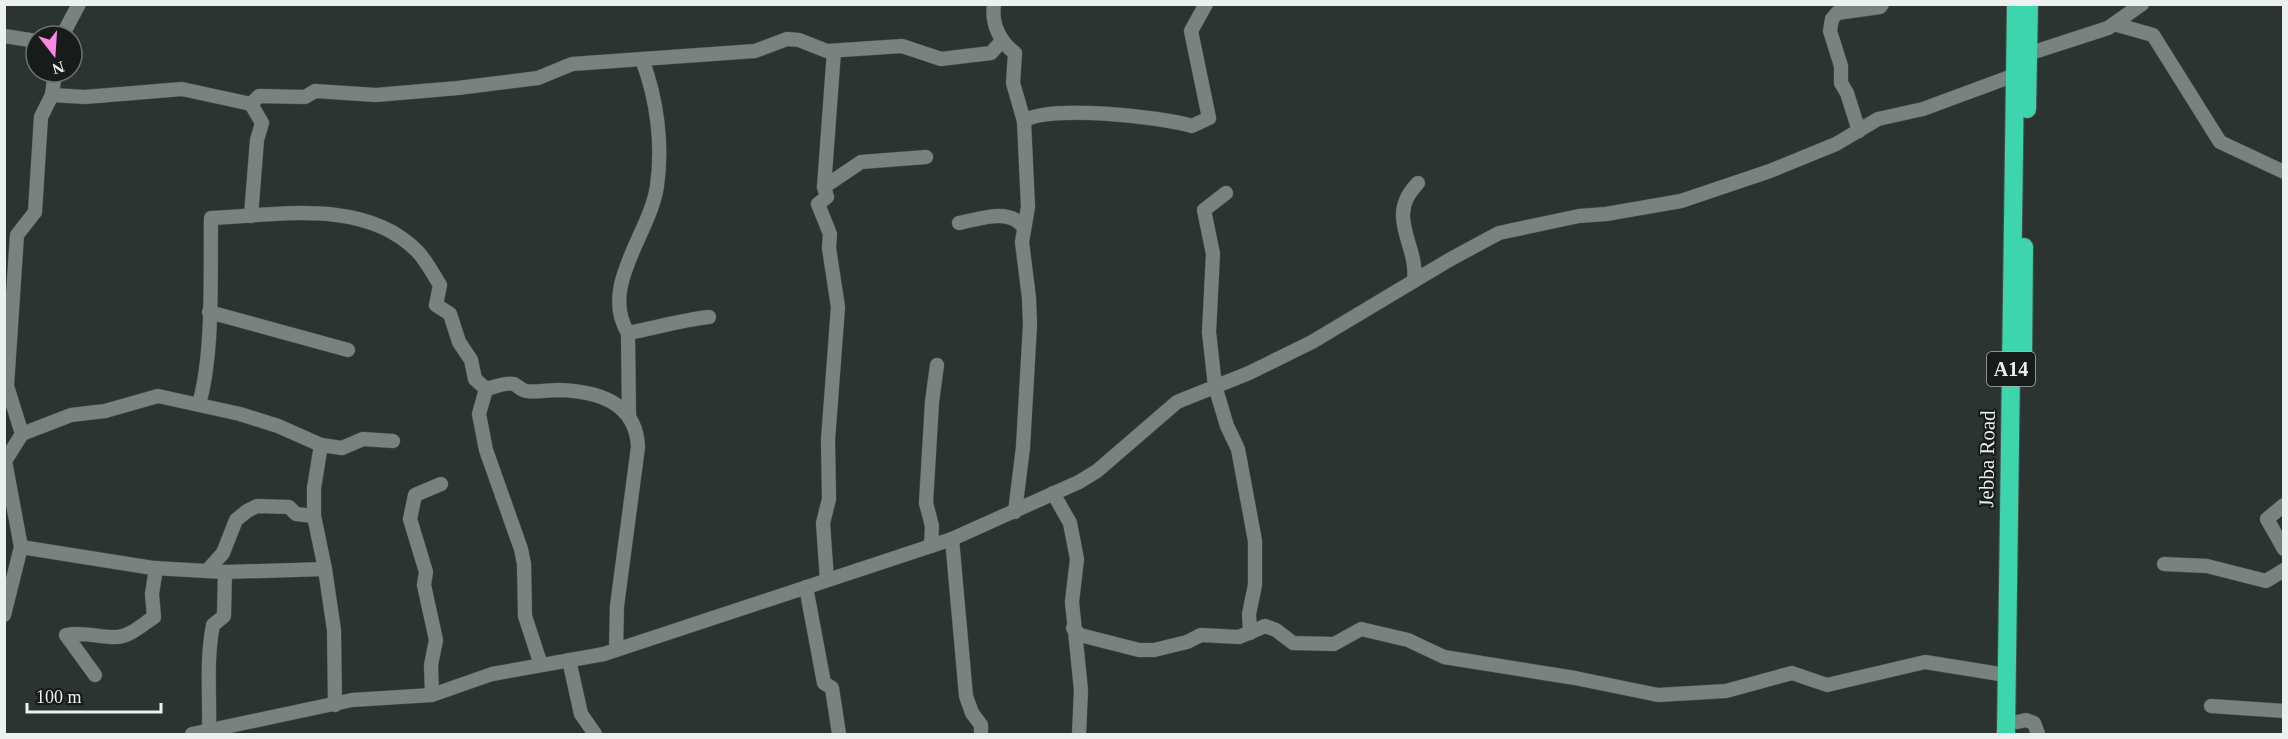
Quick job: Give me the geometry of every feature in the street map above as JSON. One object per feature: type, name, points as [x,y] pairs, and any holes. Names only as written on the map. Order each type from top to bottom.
[{"type":"highway","name":"Jebba Road","points":[[2013,730],[2006,675],[2016,4]]},
{"type":"highway","points":[[2013,730],[2029,4]]},
{"type":"street","points":[[68,24],[79,4]]},
{"type":"street","points":[[994,4],[993,13],[1001,42],[1015,53],[1012,83],[1024,121],[1028,207],[1022,242],[1030,325],[1023,447],[1015,512]]},
{"type":"street","points":[[1024,121],[1046,115],[1119,114],[1192,126],[1200,124],[1209,118],[1191,31],[1206,4]]},
{"type":"street","points":[[1859,131],[1847,93],[1841,83],[1841,66],[1830,30],[1832,20],[1837,13],[1880,7],[1882,4]]},
{"type":"street","points":[[2028,54],[2084,37],[2114,24],[2142,4]]},
{"type":"street","points":[[2114,24],[2153,34],[2220,142],[2283,172]]},
{"type":"street","points":[[4,36],[24,39]]},
{"type":"street","points":[[251,104],[259,96],[305,97],[315,91],[376,95],[458,88],[538,78],[572,64],[755,51],[788,39],[799,40],[827,51],[902,46],[941,59],[992,53],[1001,42]]},
{"type":"street","points":[[827,580],[823,524],[829,499],[828,440],[838,307],[829,248],[830,234],[818,204],[827,197],[824,187],[834,51]]},
{"type":"street","points":[[629,416],[628,333],[620,320],[618,310],[620,292],[632,248],[647,221],[657,188],[659,164],[654,101],[642,59]]},
{"type":"street","points":[[192,735],[300,709],[380,697],[432,695],[492,674],[616,650],[952,539],[1015,512],[1097,471],[1177,402],[1249,373],[1312,342],[1499,233],[1579,216],[1606,214],[1681,201],[1799,160],[1836,144],[1878,119],[1923,109],[2015,75]]},
{"type":"street","points":[[22,434],[7,386],[11,236],[35,212],[41,117],[52,95],[53,84]]},
{"type":"street","points":[[52,95],[85,97],[182,89],[251,104],[261,123],[257,140],[251,216]]},
{"type":"street","points":[[824,187],[861,162],[926,157]]},
{"type":"street","points":[[1414,281],[1416,266],[1403,226],[1402,209],[1407,194],[1418,183]]},
{"type":"street","points":[[1226,193],[1204,210],[1213,254],[1209,332],[1215,386],[1227,426],[1238,449],[1255,541],[1255,585],[1250,614],[1250,633]]},
{"type":"street","points":[[199,404],[203,389],[209,312],[211,218],[318,213],[380,224],[417,251],[440,285],[436,305],[450,314],[459,342],[471,360],[475,379],[486,389]]},
{"type":"street","points":[[958,223],[1003,216],[1019,221],[1024,228]]},
{"type":"street","points":[[209,312],[348,350]]},
{"type":"street","points":[[628,333],[663,327],[685,319],[709,317]]},
{"type":"street","points":[[931,546],[932,526],[926,504],[932,402],[938,365]]},
{"type":"street","points":[[486,389],[512,384],[526,391],[560,390],[595,396],[615,403],[629,416],[637,431],[638,447],[617,606],[616,650]]},
{"type":"street","points":[[486,389],[479,414],[486,450],[523,556],[525,616],[541,665]]},
{"type":"street","points":[[4,615],[21,547],[5,461],[22,434],[71,415],[105,411],[158,396],[199,404],[278,426],[321,445],[342,448],[363,439],[393,441]]},
{"type":"street","points":[[321,445],[314,488],[315,516],[334,630],[335,705]]},
{"type":"street","points":[[432,695],[431,665],[436,640],[424,585],[426,572],[410,519],[414,495],[441,484]]},
{"type":"street","points":[[1053,493],[1070,523],[1077,559],[1071,602],[1081,690],[1079,735]]},
{"type":"street","points":[[2283,505],[2267,519],[2283,549]]},
{"type":"street","points":[[207,571],[223,553],[236,520],[257,506],[289,507],[296,514],[315,516]]},
{"type":"street","points":[[952,539],[966,696],[972,713],[981,725],[981,734]]},
{"type":"street","points":[[21,547],[156,568],[225,572],[325,569]]},
{"type":"street","points":[[2164,564],[2207,566],[2266,581],[2283,570]]},
{"type":"street","points":[[95,675],[66,635],[82,632],[118,637],[135,631],[154,616],[152,594],[156,568]]},
{"type":"street","points":[[209,731],[211,686],[207,656],[213,625],[224,616],[225,572]]},
{"type":"street","points":[[806,587],[824,684],[832,688],[839,735]]},
{"type":"street","points":[[1073,628],[1080,635],[1139,650],[1154,650],[1187,642],[1201,635],[1239,637],[1265,626],[1276,630],[1293,643],[1334,644],[1361,629],[1408,640],[1444,657],[1564,676],[1658,695],[1726,691],[1792,673],[1827,685],[1925,662],[2006,675]]},
{"type":"street","points":[[1077,653],[1092,638]]},
{"type":"street","points":[[569,660],[581,714],[595,735]]},
{"type":"street","points":[[2211,706],[2283,711]]},
{"type":"street","points":[[2013,730],[2026,720],[2034,723],[2038,735]]}]
